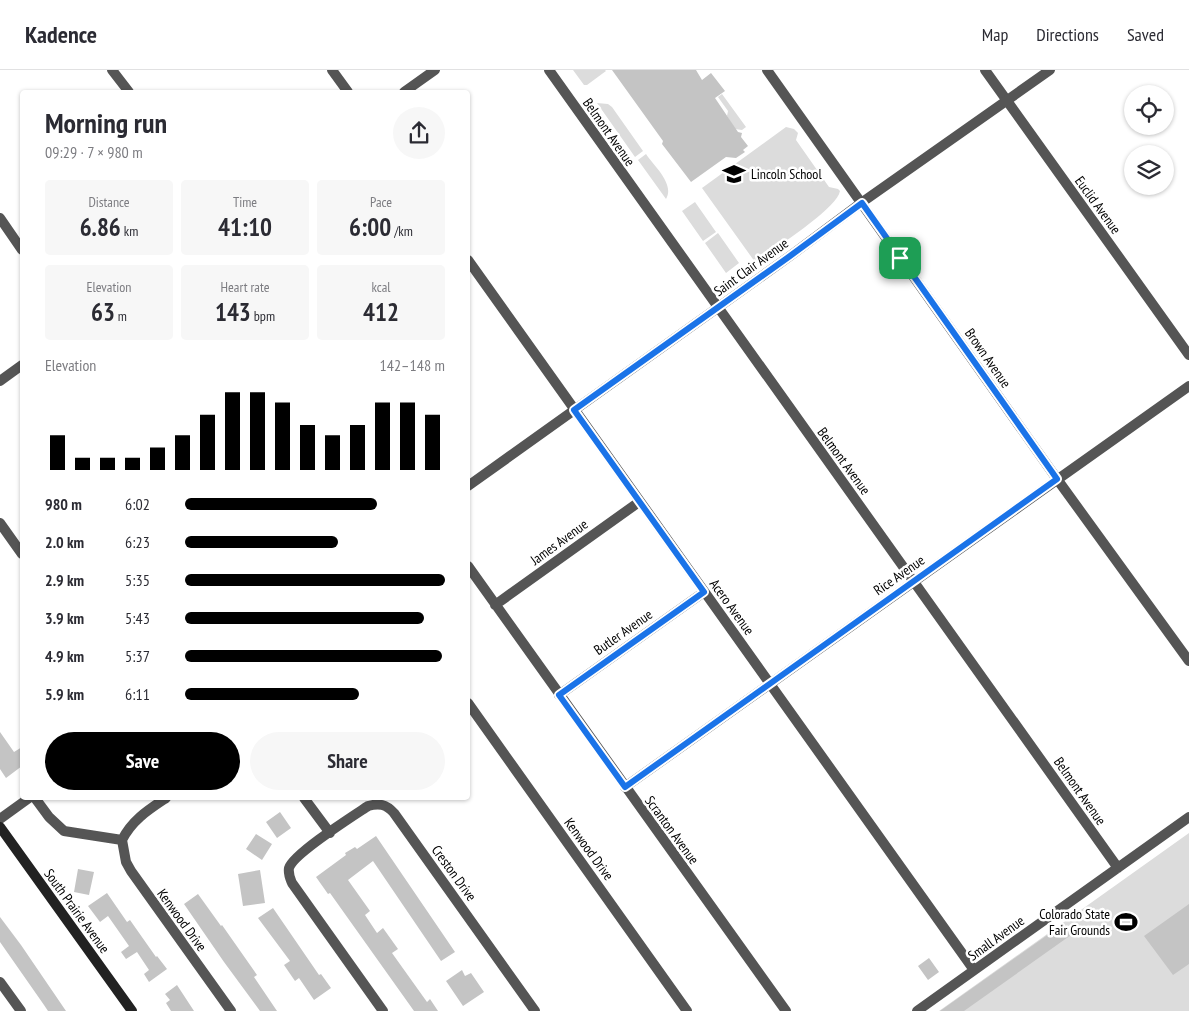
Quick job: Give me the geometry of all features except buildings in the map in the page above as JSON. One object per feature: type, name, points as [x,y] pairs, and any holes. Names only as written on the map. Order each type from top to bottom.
[{"type":"main road","name":"South Prairie Avenue","points":[[0,827],[132,1011]]},
{"type":"street","points":[[112,70],[127,90]]},
{"type":"street","points":[[332,70],[347,90]]},
{"type":"street","points":[[407,90],[435,70]]},
{"type":"street","name":"Belmont Avenue","points":[[549,70],[1118,868]]},
{"type":"street","name":"Brown Avenue","points":[[767,70],[1057,479],[1189,661]]},
{"type":"street","name":"Euclid Avenue","points":[[985,70],[1189,355]]},
{"type":"street","name":"Saint Clair Avenue","points":[[470,485],[1050,70]]},
{"type":"street","points":[[0,218],[20,247]]},
{"type":"street","name":"Acero Avenue","points":[[470,263],[974,970]]},
{"type":"street","points":[[0,381],[20,366]]},
{"type":"street","name":"Rice Avenue","points":[[625,787],[1189,386]]},
{"type":"street","name":"James Avenue","points":[[494,605],[640,502]]},
{"type":"street","points":[[0,523],[20,551]]},
{"type":"street","name":"Scranton Avenue","points":[[470,569],[786,1011]]},
{"type":"street","name":"Butler Avenue","points":[[559,695],[704,592]]},
{"type":"street","name":"Kenwood Drive","points":[[470,706],[687,1011]]},
{"type":"street","points":[[0,819],[26,800]]},
{"type":"street","points":[[36,800],[49,818],[64,830],[122,840],[136,818],[163,800]]},
{"type":"street","points":[[305,800],[330,833]]},
{"type":"street","name":"Creston Drive","points":[[383,1011],[292,883],[289,876],[289,868],[298,856],[368,806],[376,804],[385,805],[390,808],[535,1011]]},
{"type":"street","name":"Small Avenue","points":[[917,1011],[1189,817]]},
{"type":"street","name":"Kenwood Drive","points":[[122,840],[126,862],[131,871],[231,1011]]},
{"type":"street","points":[[0,982],[21,1011]]},
{"type":"shaded area","points":[[573,70],[606,71],[587,85],[584,85]]},
{"type":"shaded area","points":[[722,94],[746,127],[742,130],[735,129],[727,116],[728,111],[718,97]]},
{"type":"shaded area","points":[[597,103],[608,104],[612,107],[643,151],[635,157]]},
{"type":"shaded area","points":[[786,127],[794,129],[798,133],[796,140],[829,187],[840,191],[828,208],[789,239],[755,262],[702,188]]},
{"type":"shaded area","points":[[646,154],[666,181],[668,193],[666,199],[638,160]]},
{"type":"shaded area","points":[[695,202],[716,232],[703,241],[682,211]]},
{"type":"shaded area","points":[[718,233],[739,263],[726,273],[705,243]]},
{"type":"shaded area","name":"Colorado State Fair Grounds","points":[[1189,833],[1189,1011],[939,1011]]},
{"type":"place","name":"Lincoln School","points":[[734,174]]},
{"type":"place","name":"Colorado State Fair Grounds","points":[[1126,922]]},
{"type":"route","points":[[862,203],[900,258],[1057,479],[625,787],[559,695],[704,592],[574,410],[862,203]]}]
